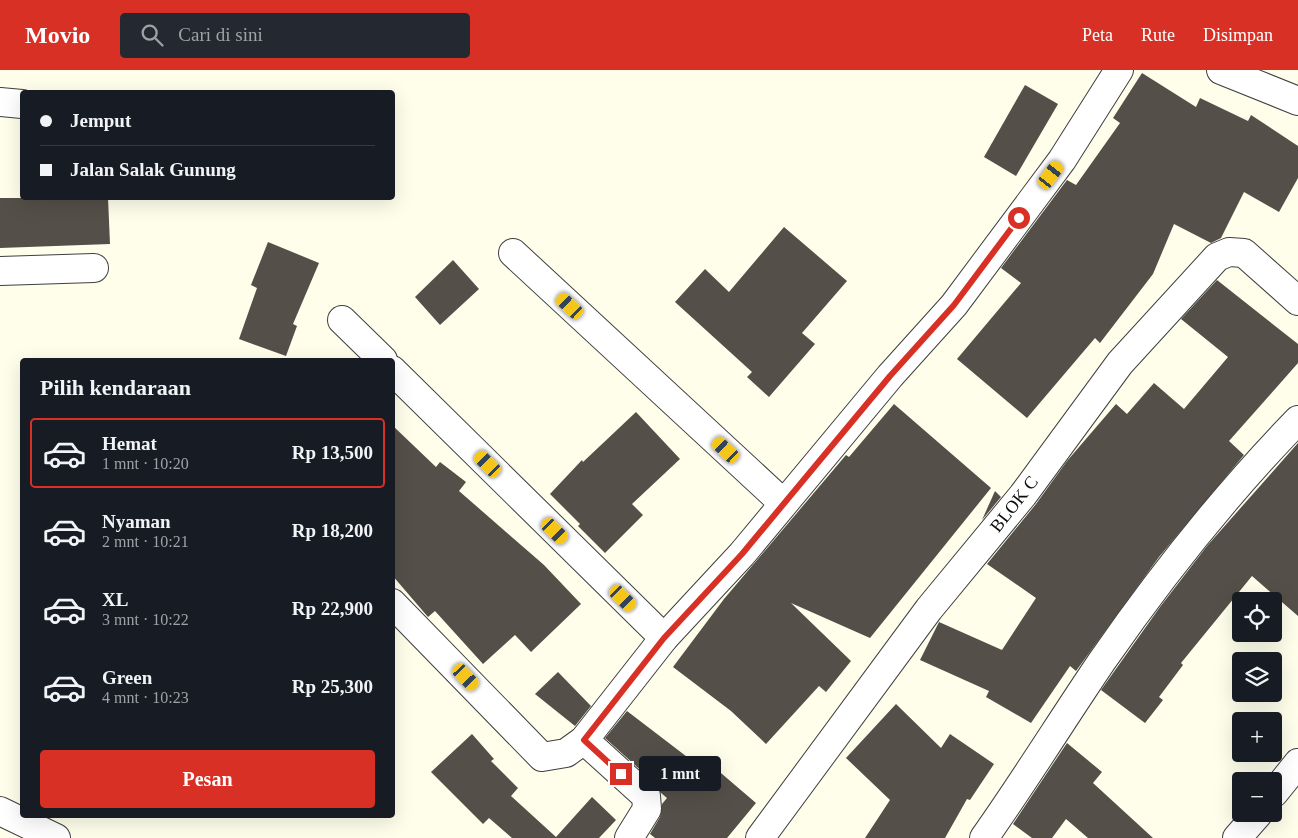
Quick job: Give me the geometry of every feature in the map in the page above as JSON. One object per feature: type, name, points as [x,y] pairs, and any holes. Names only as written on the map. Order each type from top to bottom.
[{"type":"street","points":[[395,605],[542,758],[566,752],[584,740],[664,638],[742,554],[890,376],[954,305],[1062,160],[1119,70]]},
{"type":"street","points":[[1221,70],[1298,101]]},
{"type":"street","points":[[0,102],[20,104]]},
{"type":"street","name":"BLOK C","points":[[760,838],[929,609],[1023,495],[1120,363],[1217,257],[1229,252],[1244,253],[1298,301]]},
{"type":"street","points":[[513,253],[783,503]]},
{"type":"street","points":[[0,271],[94,268]]},
{"type":"street","points":[[342,320],[381,358]]},
{"type":"street","points":[[395,373],[664,638]]},
{"type":"street","points":[[984,838],[1103,660],[1208,519],[1250,470],[1298,420]]},
{"type":"street","points":[[584,740],[646,796],[647,809],[629,838]]},
{"type":"street","points":[[1282,783],[1298,763]]},
{"type":"street","points":[[0,811],[56,838]]},
{"type":"street","points":[[1237,838],[1251,822]]},
{"type":"building","points":[[1142,73],[1196,107],[1200,98],[1248,121],[1251,115],[1298,146],[1298,178],[1279,212],[1244,192],[1221,238],[1211,243],[1174,224],[1153,274],[1100,343],[1095,338],[1027,418],[957,359],[1021,283],[1001,268],[1067,180],[1076,185],[1120,123],[1113,118]]},
{"type":"building","points":[[1025,85],[1058,104],[1016,176],[984,157]]},
{"type":"building","points":[[0,198],[20,198],[20,200],[108,200],[110,244],[0,248]]},
{"type":"building","points":[[784,227],[847,281],[802,333],[815,344],[769,397],[747,377],[752,372],[675,302],[705,269],[729,292]]},
{"type":"building","points":[[268,242],[319,263],[293,324],[297,326],[286,356],[239,339],[257,288],[251,285]]},
{"type":"building","points":[[453,260],[479,289],[440,325],[415,297]]},
{"type":"building","points":[[1217,280],[1298,344],[1298,363],[1229,441],[1244,455],[1159,557],[1076,671],[1070,666],[1031,723],[986,697],[989,691],[920,660],[939,622],[1002,650],[1036,598],[987,564],[1036,504],[1067,461],[1116,404],[1127,414],[1154,383],[1184,409],[1228,357],[1181,319]]},
{"type":"building","points":[[894,404],[991,488],[870,638],[791,603],[851,661],[826,692],[819,686],[766,744],[731,711],[673,667],[724,599],[846,455],[849,457]]},
{"type":"building","points":[[636,412],[680,459],[632,504],[643,515],[605,553],[550,494],[582,460],[583,462]]},
{"type":"building","points":[[395,428],[436,467],[440,462],[466,482],[459,491],[544,565],[581,604],[531,652],[515,635],[483,664],[435,611],[428,617],[395,578]]},
{"type":"building","points":[[1298,443],[1298,616],[1282,602],[1282,592],[1270,592],[1252,576],[1239,592],[1232,592],[1232,601],[1181,663],[1183,665],[1159,697],[1163,700],[1145,723],[1101,690],[1160,607],[1207,546]]},
{"type":"building","points":[[995,491],[1001,497],[982,520]]},
{"type":"building","points":[[558,672],[591,706],[575,726],[535,694]]},
{"type":"building","points":[[896,704],[941,748],[950,734],[994,764],[970,800],[967,799],[945,838],[865,838],[890,800],[846,758]]},
{"type":"building","points":[[627,711],[695,763],[701,756],[756,803],[727,838],[655,838],[650,834],[660,817],[662,804],[667,798],[660,792],[656,784],[605,738]]},
{"type":"building","points":[[472,734],[494,759],[491,761],[518,788],[511,796],[556,837],[592,797],[616,820],[599,838],[512,838],[489,818],[483,824],[431,772]]},
{"type":"building","points":[[1067,743],[1102,772],[1093,783],[1153,838],[1088,838],[1066,819],[1052,838],[1032,838],[1013,824]]},
{"type":"route","points":[[621,774],[584,740],[664,638],[742,554],[890,376],[954,305],[1019,218]]}]
